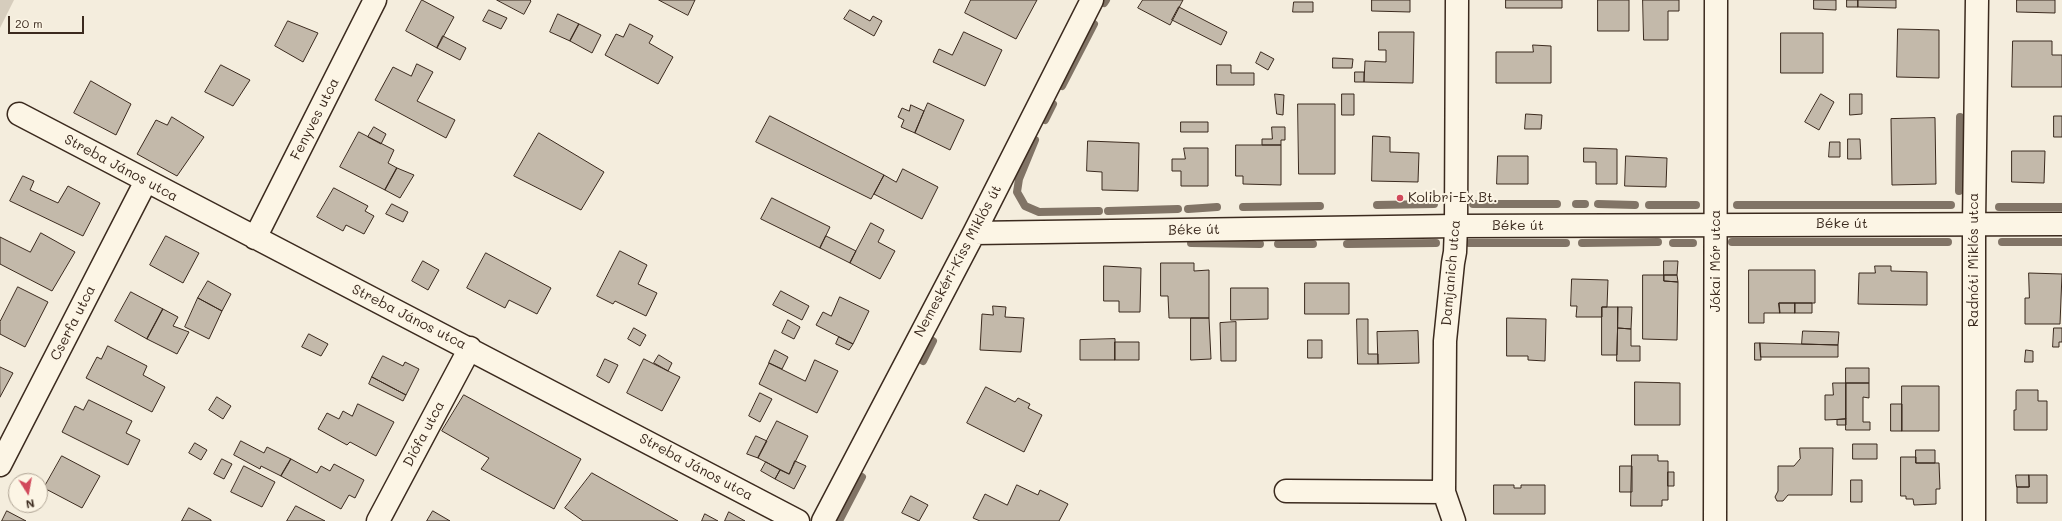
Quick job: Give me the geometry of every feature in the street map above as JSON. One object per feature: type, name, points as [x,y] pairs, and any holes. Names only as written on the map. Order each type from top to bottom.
[{"type":"street","name":"Fenyves utca","points":[[255,238],[375,0]]},
{"type":"street","name":"Nemeskéri-Kiss Miklós út","points":[[823,521],[974,233],[1092,0]]},
{"type":"street","name":"Damjanich utca","points":[[1454,521],[1444,492],[1445,341],[1453,263],[1456,252],[1457,0]]},
{"type":"street","name":"Jókai Mór utca","points":[[1715,521],[1717,225],[1716,0]]},
{"type":"street","name":"Radnóti Miklós utca","points":[[1974,521],[1974,223],[1977,0]]},
{"type":"street","name":"Streba János utca","points":[[20,114],[255,238],[470,348],[798,521]]},
{"type":"street","name":"Cserfa utca","points":[[0,465],[146,181]]},
{"type":"street","name":"Béke út","points":[[974,233],[1456,226],[1974,223],[2062,224]]},
{"type":"street","name":"Diófa utca","points":[[378,521],[470,348]]},
{"type":"street","points":[[1286,491],[1444,492]]},
{"type":"shaded area","points":[[0,0],[14,0],[0,28]]},
{"type":"building","points":[[422,0],[454,17],[437,48],[406,31]]},
{"type":"building","points":[[497,0],[530,0],[531,1],[524,14]]},
{"type":"building","points":[[659,0],[695,0],[688,15]]},
{"type":"building","points":[[971,0],[1037,0],[1016,39],[965,13]]},
{"type":"building","points":[[1143,0],[1183,0],[1170,25],[1138,8]]},
{"type":"building","points":[[1372,0],[1410,0],[1410,12],[1372,11]]},
{"type":"building","points":[[1506,0],[1562,0],[1562,8],[1506,8]]},
{"type":"building","points":[[1598,0],[1629,0],[1629,31],[1598,31]]},
{"type":"building","points":[[1643,0],[1679,0],[1679,11],[1668,11],[1668,40],[1644,40]]},
{"type":"building","points":[[1814,0],[1836,0],[1836,10],[1814,9]]},
{"type":"building","points":[[1847,0],[1858,0],[1858,7],[1847,7]]},
{"type":"building","points":[[1858,0],[1896,0],[1896,8],[1858,7]]},
{"type":"building","points":[[2017,0],[2055,0],[2055,13],[2017,12]]},
{"type":"building","points":[[1294,2],[1313,2],[1313,12],[1293,12]]},
{"type":"building","points":[[1179,7],[1227,32],[1221,45],[1172,20]]},
{"type":"building","points":[[489,10],[507,18],[501,29],[483,21]]},
{"type":"building","points":[[850,10],[870,21],[873,16],[882,21],[874,36],[844,19]]},
{"type":"building","points":[[558,14],[579,24],[570,41],[550,32]]},
{"type":"building","points":[[288,21],[318,33],[303,62],[275,46]]},
{"type":"building","points":[[579,24],[601,35],[592,53],[570,41]]},
{"type":"building","points":[[630,24],[653,36],[649,43],[673,57],[658,84],[605,55],[616,34],[623,37]]},
{"type":"building","points":[[1898,29],[1939,30],[1939,78],[1897,77]]},
{"type":"building","points":[[964,32],[1002,50],[985,86],[933,62],[939,49],[952,55]]},
{"type":"building","points":[[1379,32],[1414,32],[1413,83],[1364,82],[1365,61],[1386,62],[1386,50],[1379,50]]},
{"type":"building","points":[[1781,33],[1823,33],[1823,73],[1781,73]]},
{"type":"building","points":[[443,36],[466,48],[460,60],[437,48]]},
{"type":"building","points":[[2013,41],[2052,41],[2052,55],[2062,55],[2062,87],[2012,87]]},
{"type":"building","points":[[1533,45],[1551,46],[1551,83],[1496,83],[1496,52],[1533,52]]},
{"type":"building","points":[[1261,52],[1274,59],[1268,70],[1256,63]]},
{"type":"building","points":[[1333,58],[1353,59],[1352,68],[1333,68]]},
{"type":"building","points":[[417,64],[433,72],[417,101],[455,120],[446,138],[375,100],[393,67],[411,76]]},
{"type":"building","points":[[221,65],[250,80],[233,106],[205,92]]},
{"type":"building","points":[[1217,65],[1231,65],[1231,73],[1254,73],[1254,85],[1217,85]]},
{"type":"building","points":[[1355,72],[1364,72],[1364,82],[1355,82]]},
{"type":"building","points":[[91,81],[131,104],[116,135],[74,113]]},
{"type":"building","points":[[1275,94],[1284,95],[1283,115],[1277,114]]},
{"type":"building","points":[[1342,94],[1354,94],[1354,115],[1342,115]]},
{"type":"building","points":[[1821,94],[1834,102],[1819,130],[1805,122]]},
{"type":"building","points":[[1850,94],[1862,94],[1862,114],[1850,115]]},
{"type":"building","points":[[928,103],[964,120],[950,150],[915,133]]},
{"type":"building","points":[[1298,104],[1335,104],[1335,174],[1299,174]]},
{"type":"building","points":[[911,105],[924,111],[915,133],[901,127],[904,120],[898,117],[902,108],[909,111]]},
{"type":"building","points":[[1526,114],[1542,115],[1541,129],[1525,129]]},
{"type":"building","points":[[770,116],[884,175],[871,199],[756,142]]},
{"type":"building","points":[[2054,116],[2062,116],[2062,137],[2054,137]]},
{"type":"building","points":[[172,117],[204,137],[177,176],[137,154],[156,120],[167,125]]},
{"type":"building","points":[[1935,118],[1936,184],[1892,185],[1891,119]]},
{"type":"building","points":[[1181,122],[1208,122],[1208,132],[1181,132]]},
{"type":"building","points":[[374,127],[386,134],[381,144],[368,137]]},
{"type":"building","points":[[1272,127],[1285,127],[1285,140],[1281,140],[1281,145],[1262,145],[1262,139],[1272,139]]},
{"type":"building","points":[[359,132],[394,150],[388,163],[397,168],[385,190],[340,167]]},
{"type":"building","points":[[539,133],[604,172],[581,210],[514,176]]},
{"type":"building","points":[[1373,136],[1390,137],[1390,152],[1419,153],[1418,182],[1372,181]]},
{"type":"building","points":[[1848,139],[1860,139],[1861,159],[1848,159]]},
{"type":"building","points":[[1088,141],[1139,143],[1138,191],[1102,190],[1102,172],[1087,171]]},
{"type":"building","points":[[1830,142],[1840,142],[1840,157],[1829,157]]},
{"type":"building","points":[[1236,145],[1281,145],[1281,185],[1243,184],[1243,176],[1236,176]]},
{"type":"building","points":[[1184,148],[1208,148],[1208,186],[1181,186],[1181,171],[1172,171],[1172,159],[1185,159]]},
{"type":"building","points":[[1584,148],[1617,149],[1617,184],[1596,184],[1596,162],[1584,162]]},
{"type":"building","points":[[2012,151],[2045,151],[2044,183],[2012,182]]},
{"type":"building","points":[[1498,156],[1528,156],[1528,184],[1497,184]]},
{"type":"building","points":[[1626,156],[1667,158],[1666,187],[1625,186]]},
{"type":"building","points":[[397,168],[414,175],[400,198],[385,190]]},
{"type":"building","points":[[903,169],[938,187],[922,219],[874,194],[884,175],[896,182]]},
{"type":"building","points":[[23,176],[34,181],[30,190],[58,203],[68,186],[100,203],[83,236],[10,201]]},
{"type":"building","points":[[334,188],[368,206],[365,211],[374,216],[364,234],[346,225],[343,231],[317,217]]},
{"type":"building","points":[[772,198],[830,227],[820,248],[761,219]]},
{"type":"building","points":[[392,204],[408,212],[403,222],[386,214]]},
{"type":"building","points":[[871,223],[884,230],[878,242],[895,251],[880,279],[850,263]]},
{"type":"building","points":[[41,233],[75,252],[52,291],[0,264],[0,237],[30,252]]},
{"type":"building","points":[[166,236],[199,253],[183,283],[150,265]]},
{"type":"building","points":[[826,236],[856,251],[850,263],[820,248]]},
{"type":"building","points":[[620,251],[647,265],[638,284],[657,293],[646,316],[615,301],[613,304],[597,296]]},
{"type":"building","points":[[486,253],[551,288],[537,314],[509,300],[505,308],[467,288]]},
{"type":"building","points":[[423,261],[439,270],[428,290],[412,281]]},
{"type":"building","points":[[1664,261],[1678,261],[1677,275],[1664,275]]},
{"type":"building","points":[[1161,263],[1194,263],[1194,271],[1209,270],[1209,318],[1169,318],[1168,296],[1161,296]]},
{"type":"building","points":[[1104,266],[1141,268],[1140,312],[1119,312],[1119,301],[1104,301]]},
{"type":"building","points":[[1875,266],[1891,266],[1891,271],[1927,272],[1927,305],[1858,304],[1859,273],[1875,273]]},
{"type":"building","points":[[1749,270],[1815,270],[1815,303],[1779,303],[1780,313],[1764,313],[1764,323],[1749,323]]},
{"type":"building","points":[[2029,273],[2062,274],[2060,324],[2025,324],[2025,298],[2029,298]]},
{"type":"building","points":[[1643,275],[1664,275],[1664,281],[1678,282],[1677,340],[1643,339]]},
{"type":"building","points":[[1664,275],[1677,275],[1678,282],[1664,281]]},
{"type":"building","points":[[1572,279],[1608,280],[1607,307],[1602,307],[1602,317],[1576,317],[1577,306],[1571,306]]},
{"type":"building","points":[[208,281],[231,294],[222,311],[198,298]]},
{"type":"building","points":[[1305,283],[1349,283],[1349,314],[1305,314]]},
{"type":"building","points":[[18,287],[48,302],[25,347],[0,334],[0,322]]},
{"type":"building","points":[[1231,288],[1268,288],[1268,319],[1231,320]]},
{"type":"building","points":[[781,291],[809,306],[802,320],[773,305]]},
{"type":"building","points":[[131,292],[163,309],[147,339],[115,321]]},
{"type":"building","points":[[840,297],[869,311],[853,344],[816,325],[823,312],[831,316]]},
{"type":"building","points":[[198,298],[222,311],[209,339],[185,327]]},
{"type":"building","points":[[1779,303],[1795,303],[1795,313],[1780,313]]},
{"type":"building","points":[[1795,303],[1812,303],[1812,313],[1795,313]]},
{"type":"building","points":[[993,306],[1006,307],[1005,317],[1024,318],[1021,352],[980,350],[982,314],[993,315]]},
{"type":"building","points":[[1602,307],[1618,307],[1617,355],[1602,355]]},
{"type":"building","points":[[1618,307],[1632,307],[1631,329],[1618,328]]},
{"type":"building","points":[[163,309],[178,317],[173,326],[189,332],[177,354],[147,339]]},
{"type":"building","points":[[1191,318],[1209,318],[1211,359],[1191,360]]},
{"type":"building","points":[[1507,318],[1546,319],[1545,361],[1528,360],[1528,356],[1507,356]]},
{"type":"building","points":[[1357,319],[1368,319],[1368,354],[1378,354],[1378,364],[1358,364]]},
{"type":"building","points":[[788,320],[800,327],[794,339],[782,333]]},
{"type":"building","points":[[1236,322],[1236,361],[1221,361],[1220,323]]},
{"type":"building","points":[[634,328],[646,335],[640,346],[628,339]]},
{"type":"building","points":[[1618,328],[1631,329],[1631,346],[1640,346],[1640,361],[1617,361]]},
{"type":"building","points":[[2054,328],[2062,328],[2062,342],[2059,342],[2059,347],[2053,347]]},
{"type":"building","points":[[1418,331],[1419,363],[1378,364],[1377,332]]},
{"type":"building","points":[[1803,331],[1839,332],[1838,345],[1802,344]]},
{"type":"building","points":[[309,334],[328,344],[321,356],[302,347]]},
{"type":"building","points":[[839,337],[853,344],[849,350],[836,344]]},
{"type":"building","points":[[1115,339],[1115,360],[1080,360],[1080,340]]},
{"type":"building","points":[[1308,340],[1322,340],[1322,358],[1308,358]]},
{"type":"building","points":[[1115,342],[1139,342],[1139,360],[1115,360]]},
{"type":"building","points":[[1755,343],[1760,343],[1761,360],[1755,360]]},
{"type":"building","points":[[1760,343],[1838,345],[1838,357],[1761,357]]},
{"type":"building","points":[[108,346],[147,366],[143,375],[165,387],[152,412],[86,378],[97,357],[101,359]]},
{"type":"building","points":[[775,350],[788,357],[782,369],[769,363]]},
{"type":"building","points":[[2026,350],[2033,351],[2033,362],[2025,362]]},
{"type":"building","points":[[659,355],[672,363],[668,371],[654,363]]},
{"type":"building","points":[[383,356],[403,366],[405,362],[419,369],[406,395],[372,377]]},
{"type":"building","points":[[605,359],[618,365],[609,383],[597,376]]},
{"type":"building","points":[[644,359],[680,377],[662,411],[627,393]]},
{"type":"building","points":[[815,360],[838,371],[817,413],[759,384],[769,363],[805,381]]},
{"type":"building","points":[[0,367],[13,373],[0,397]]},
{"type":"building","points":[[1846,368],[1869,368],[1869,383],[1846,383]]},
{"type":"building","points":[[372,377],[406,395],[403,401],[369,384]]},
{"type":"building","points":[[1635,382],[1680,383],[1680,425],[1635,425]]},
{"type":"building","points":[[1833,383],[1846,383],[1846,419],[1825,420],[1825,395],[1833,395]]},
{"type":"building","points":[[1846,383],[1869,383],[1869,398],[1863,397],[1863,422],[1870,422],[1870,430],[1846,430]]},
{"type":"building","points":[[1902,386],[1939,386],[1939,431],[1902,431]]},
{"type":"building","points":[[986,387],[1015,402],[1018,398],[1030,404],[1028,408],[1042,415],[1024,452],[967,423]]},
{"type":"building","points":[[2017,390],[2038,390],[2038,401],[2047,401],[2047,430],[2014,430],[2014,410],[2016,410]]},
{"type":"building","points":[[760,393],[772,399],[760,422],[749,416]]},
{"type":"building","points":[[464,395],[581,459],[554,509],[481,469],[489,458],[442,431]]},
{"type":"building","points":[[217,397],[231,406],[223,419],[209,410]]},
{"type":"building","points":[[89,400],[132,421],[126,433],[140,440],[128,465],[62,432],[75,406],[83,410]]},
{"type":"building","points":[[358,404],[394,422],[376,456],[350,442],[347,445],[318,429],[327,413],[339,419],[343,411],[352,416]]},
{"type":"building","points":[[1891,404],[1902,404],[1902,431],[1891,431]]},
{"type":"building","points":[[1846,419],[1846,425],[1837,425],[1837,420]]},
{"type":"building","points":[[777,421],[808,436],[789,474],[758,458]]},
{"type":"building","points":[[756,436],[767,441],[758,458],[747,454]]},
{"type":"building","points":[[241,441],[264,453],[267,447],[291,459],[281,476],[261,466],[260,469],[234,455]]},
{"type":"building","points":[[195,443],[207,450],[201,460],[189,453]]},
{"type":"building","points":[[1853,444],[1877,444],[1877,459],[1853,459]]},
{"type":"building","points":[[1800,448],[1833,448],[1832,495],[1788,495],[1783,501],[1777,501],[1775,497],[1778,491],[1778,466],[1794,466],[1800,459]]},
{"type":"building","points":[[1916,450],[1935,450],[1935,463],[1916,463]]},
{"type":"building","points":[[1632,455],[1658,455],[1658,461],[1668,461],[1668,500],[1662,500],[1662,506],[1631,506]]},
{"type":"building","points":[[62,456],[100,476],[82,508],[48,490],[48,481]]},
{"type":"building","points":[[1901,457],[1916,457],[1916,463],[1939,463],[1940,489],[1936,489],[1936,504],[1914,505],[1913,499],[1906,499],[1906,496],[1901,496]]},
{"type":"building","points":[[222,459],[232,464],[224,479],[214,474]]},
{"type":"building","points":[[291,459],[317,473],[321,466],[330,471],[334,464],[364,480],[355,498],[349,495],[341,509],[281,476]]},
{"type":"building","points":[[795,461],[806,466],[794,489],[775,479],[780,470],[789,474]]},
{"type":"building","points":[[766,462],[780,470],[775,479],[761,471]]},
{"type":"building","points":[[244,466],[275,482],[262,507],[231,492]]},
{"type":"building","points":[[1620,466],[1632,466],[1632,492],[1620,492]]},
{"type":"building","points":[[1668,472],[1674,472],[1674,486],[1668,486]]},
{"type":"building","points":[[592,473],[678,521],[583,521],[565,508]]},
{"type":"building","points":[[2016,475],[2029,475],[2029,487],[2017,487]]},
{"type":"building","points":[[2029,475],[2047,475],[2047,503],[2017,503],[2017,487],[2029,487]]},
{"type":"building","points":[[1851,480],[1862,480],[1862,502],[1851,502]]},
{"type":"building","points":[[1017,485],[1038,495],[1040,490],[1068,504],[1059,521],[980,521],[973,518],[985,494],[1007,505]]},
{"type":"building","points":[[1494,485],[1514,485],[1514,488],[1521,488],[1521,485],[1545,485],[1545,514],[1494,514]]},
{"type":"building","points":[[911,496],[928,505],[919,521],[902,513]]},
{"type":"building","points":[[296,506],[325,521],[287,521]]},
{"type":"building","points":[[189,508],[211,520],[211,521],[182,521]]},
{"type":"building","points":[[7,511],[8,513],[26,521],[2,521]]},
{"type":"building","points":[[433,511],[450,521],[427,521]]},
{"type":"building","points":[[729,512],[745,521],[725,521]]},
{"type":"building","points":[[705,514],[718,521],[702,521]]},
{"type":"waterway","points":[[1062,86],[1094,24]]},
{"type":"waterway","points":[[1045,120],[1053,104]]},
{"type":"waterway","points":[[1959,191],[1960,117]]},
{"type":"waterway","points":[[1035,140],[1019,179],[1017,192],[1025,206],[1039,212],[1099,211]]},
{"type":"waterway","points":[[1377,205],[1434,204]]},
{"type":"waterway","points":[[1473,204],[1557,204]]},
{"type":"waterway","points":[[1576,204],[1585,204]]},
{"type":"waterway","points":[[1598,204],[1635,205]]},
{"type":"waterway","points":[[1649,205],[1696,205]]},
{"type":"waterway","points":[[1737,205],[1951,205]]},
{"type":"waterway","points":[[1243,207],[1320,206]]},
{"type":"waterway","points":[[1188,209],[1217,207]]},
{"type":"waterway","points":[[1999,207],[2062,207]]},
{"type":"waterway","points":[[1108,211],[1178,209]]},
{"type":"waterway","points":[[1582,243],[1658,242]]},
{"type":"waterway","points":[[1732,242],[1948,242]]},
{"type":"waterway","points":[[2002,242],[2062,242]]},
{"type":"waterway","points":[[1191,243],[1260,244]]},
{"type":"waterway","points":[[1347,244],[1436,243]]},
{"type":"waterway","points":[[1469,243],[1566,243]]},
{"type":"waterway","points":[[1673,243],[1693,243]]},
{"type":"waterway","points":[[1278,244],[1313,244]]},
{"type":"waterway","points":[[923,361],[933,341]]},
{"type":"waterway","points":[[839,521],[862,477]]},
{"type":"place","name":"Kolibri-Ex Bt.","points":[[1400,198]]}]
